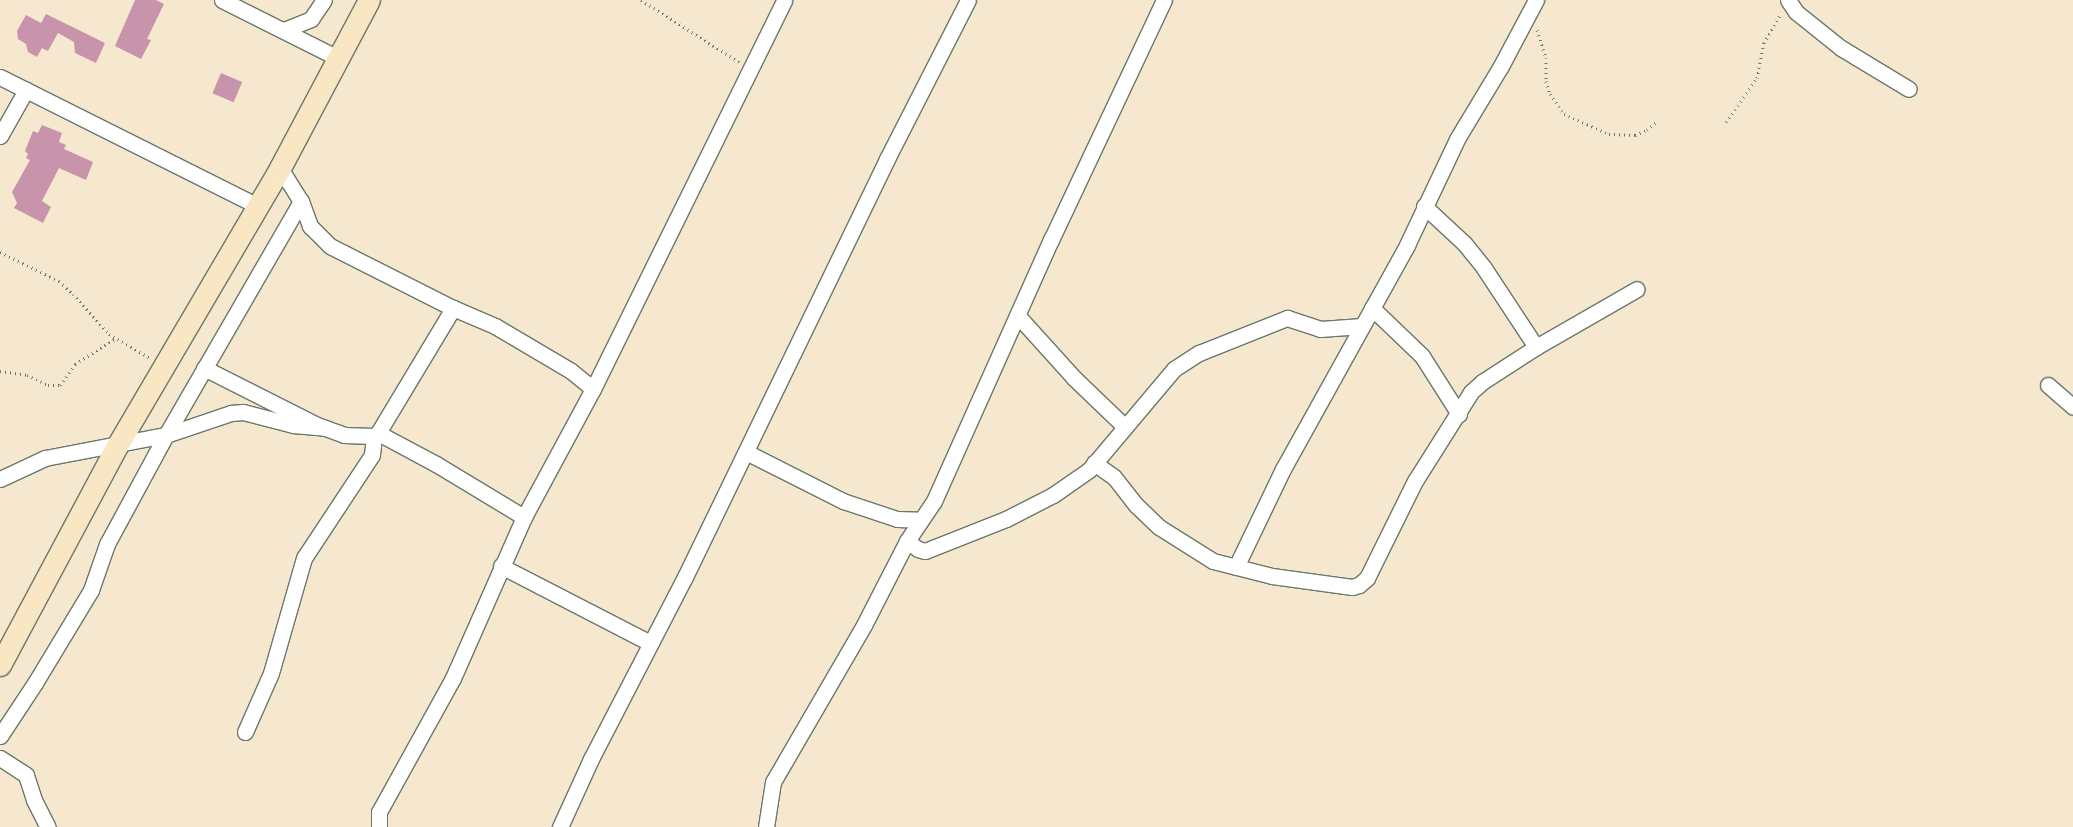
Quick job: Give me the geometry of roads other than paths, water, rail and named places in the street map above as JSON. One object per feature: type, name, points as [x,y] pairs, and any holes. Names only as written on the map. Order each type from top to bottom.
[{"type":"main road","points":[[0,665],[117,446],[256,205],[280,168],[369,0]]},
{"type":"street","points":[[222,0],[338,58]]},
{"type":"street","points":[[284,30],[311,19],[324,0]]},
{"type":"street","points":[[379,827],[379,812],[453,678],[524,517],[592,389],[784,0]]},
{"type":"street","points":[[560,827],[591,759],[746,452],[887,159],[968,0]]},
{"type":"street","points":[[766,827],[773,782],[864,625],[907,541],[934,501],[1164,0]]},
{"type":"street","points":[[1789,1],[1796,12],[1841,48],[1908,89]]},
{"type":"street","points":[[1236,567],[1283,469],[1407,245],[1457,139],[1533,7]]},
{"type":"street","points":[[0,77],[256,205]]},
{"type":"street","points":[[0,136],[26,90]]},
{"type":"street","points":[[280,168],[301,201],[310,226],[330,246],[453,308],[494,326],[571,371],[592,389]]},
{"type":"street","points":[[0,736],[82,606],[91,590],[107,544],[166,435],[301,201]]},
{"type":"street","points":[[1424,206],[1464,243],[1484,268],[1536,348]]},
{"type":"street","points":[[1094,464],[1114,477],[1136,505],[1159,527],[1213,561],[1272,576],[1352,587],[1363,583],[1415,481],[1459,414],[1471,392],[1482,382],[1536,348],[1637,289]]},
{"type":"street","points":[[245,732],[271,673],[304,558],[372,455],[376,434],[453,308]]},
{"type":"street","points":[[1372,308],[1422,356],[1459,414]]},
{"type":"street","points":[[1018,316],[1074,378],[1124,426]]},
{"type":"street","points":[[907,541],[918,550],[925,551],[1006,519],[1054,494],[1089,470],[1124,426],[1174,369],[1199,354],[1288,318],[1320,330],[1362,326]]},
{"type":"street","points":[[204,368],[325,428],[344,435],[376,434],[420,455],[524,517]]},
{"type":"street","points":[[2048,385],[2073,407]]},
{"type":"street","points":[[0,479],[45,458],[117,446],[166,435],[231,413],[243,412],[293,425],[325,428]]},
{"type":"street","points":[[746,452],[843,501],[897,519],[922,520]]},
{"type":"street","points":[[502,566],[650,643]]},
{"type":"street","points":[[0,758],[26,775],[34,800],[48,827]]}]
